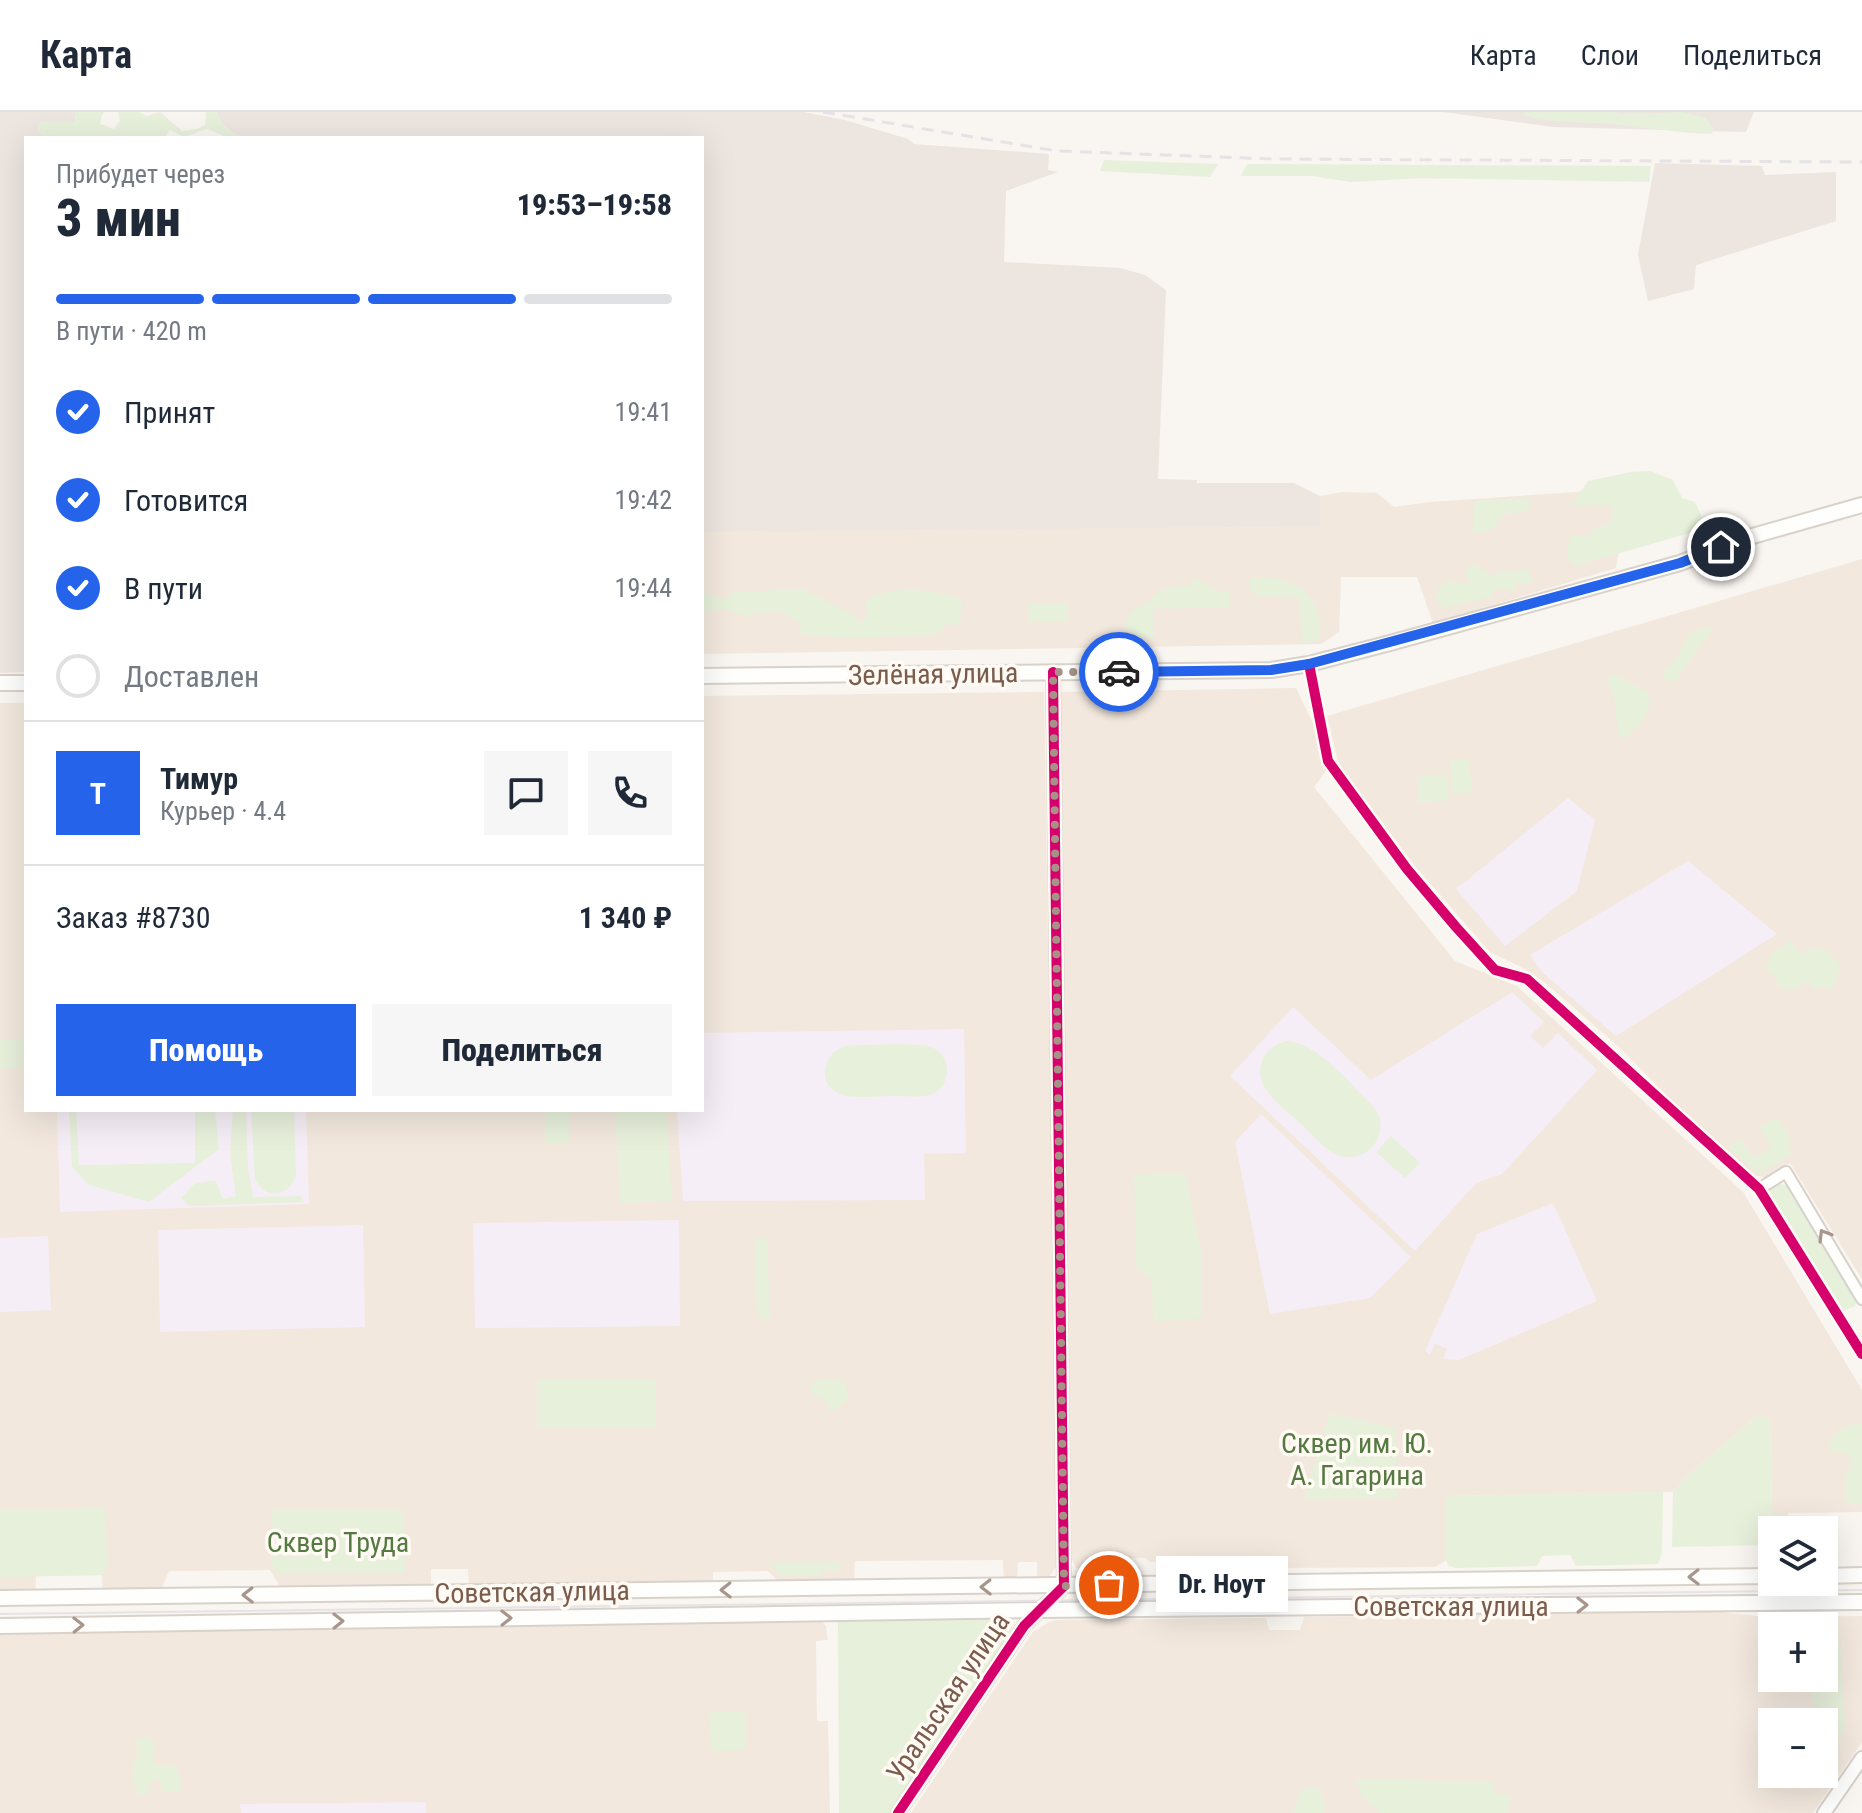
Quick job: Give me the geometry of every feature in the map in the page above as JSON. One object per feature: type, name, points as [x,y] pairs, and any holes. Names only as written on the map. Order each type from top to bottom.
[{"type":"main road","name":"Зелёная улица","points":[[704,676],[1271,670],[1309,664],[1680,563],[1742,539],[1862,505]]},
{"type":"main road","points":[[0,683],[24,683]]},
{"type":"main road","points":[[1838,1576],[1862,1575]]},
{"type":"main road","name":"Советская улица","points":[[0,1598],[1758,1576]]},
{"type":"main road","name":"Советская улица","points":[[0,1626],[1040,1610],[1862,1602]]},
{"type":"street","points":[[1309,664],[1328,761],[1407,869],[1495,970],[1527,979],[1759,1189],[1862,1354]]},
{"type":"street","points":[[1040,1610],[1064,1586],[1053,672]]},
{"type":"street","points":[[1759,1189],[1786,1172],[1862,1299]]},
{"type":"street","name":"Уральская улица","points":[[898,1813],[1024,1626],[1040,1610]]},
{"type":"street","points":[[1824,1813],[1862,1758]]},
{"type":"shaded area","points":[[0,112],[76,112],[75,122],[52,123],[37,129],[42,136],[24,136],[24,672],[0,673]]},
{"type":"shaded area","points":[[217,112],[803,112],[845,120],[908,139],[914,144],[1049,154],[1048,170],[1058,172],[1006,191],[1004,262],[1120,268],[1145,275],[1166,290],[1158,479],[1197,480],[1197,483],[1294,483],[1320,496],[1320,526],[704,532],[704,136],[239,136],[220,122]]},
{"type":"shaded area","points":[[1443,112],[1754,112],[1746,132],[1553,127]]},
{"type":"shaded area","points":[[1655,163],[1762,166],[1765,175],[1836,172],[1836,221],[1696,265],[1694,289],[1648,301],[1638,255]]},
{"type":"shaded area","points":[[1619,489],[1621,538],[1616,568],[1433,623],[1417,577],[1341,577],[1339,632],[1321,644],[704,654],[704,532],[1320,525],[1320,496],[1342,492],[1377,493],[1394,507]]},
{"type":"shaded area","points":[[1862,559],[1862,1279],[1790,1163],[1766,1178],[1755,1175],[1698,1127],[1618,1046],[1543,981],[1490,952],[1415,866],[1339,765],[1327,716]]},
{"type":"shaded area","points":[[1296,688],[1322,742],[1326,771],[1314,787],[1455,961],[1517,986],[1743,1192],[1862,1390],[1862,1512],[1772,1513],[1770,1419],[1758,1415],[1689,1474],[1673,1492],[1446,1496],[1446,1560],[1435,1567],[1261,1568],[1257,1562],[1223,1563],[1221,1569],[1198,1569],[1191,1561],[1150,1562],[1146,1558],[1104,1559],[1095,1571],[1076,1568],[1072,1560],[1060,692]]},
{"type":"shaded area","points":[[1044,692],[1058,1559],[1047,1579],[1037,1579],[1037,1562],[1018,1562],[1017,1579],[1004,1578],[1003,1560],[855,1561],[854,1580],[778,1581],[768,1571],[713,1572],[713,1582],[469,1586],[468,1569],[431,1569],[431,1586],[281,1588],[270,1570],[169,1571],[161,1590],[103,1591],[102,1575],[36,1576],[35,1592],[0,1592],[0,703],[24,703],[24,1112],[704,1112],[704,696]]},
{"type":"shaded area","points":[[1568,798],[1595,820],[1577,891],[1505,946],[1456,889]]},
{"type":"shaded area","points":[[1688,861],[1777,934],[1616,1036],[1542,972],[1530,955]]},
{"type":"shaded area","points":[[1512,992],[1544,1022],[1530,1036],[1543,1048],[1558,1033],[1597,1070],[1502,1174],[1476,1183],[1415,1251],[1230,1076],[1293,1007],[1371,1080]]},
{"type":"shaded area","points":[[964,1029],[966,1153],[924,1154],[925,1200],[683,1201],[677,1112],[704,1112],[704,1033]]},
{"type":"shaded area","points":[[57,1112],[306,1112],[309,1204],[60,1212]]},
{"type":"shaded area","points":[[1261,1114],[1411,1257],[1370,1298],[1270,1314],[1235,1142]]},
{"type":"shaded area","points":[[1553,1203],[1597,1301],[1459,1360],[1443,1359],[1447,1349],[1435,1343],[1430,1354],[1425,1351],[1477,1234]]},
{"type":"shaded area","points":[[679,1220],[680,1326],[475,1328],[473,1223]]},
{"type":"shaded area","points":[[363,1225],[365,1327],[160,1332],[158,1230]]},
{"type":"shaded area","points":[[48,1236],[51,1310],[0,1312],[0,1238]]},
{"type":"shaded area","points":[[1710,1611],[1758,1616],[1758,1692],[1838,1692],[1838,1616],[1862,1616],[1862,1742],[1838,1777],[1838,1708],[1758,1708],[1758,1788],[1830,1788],[1813,1813],[911,1813],[1033,1632],[1049,1622],[1266,1618],[1269,1630],[1300,1630],[1304,1617]]},
{"type":"shaded area","points":[[821,1620],[826,1627],[828,1640],[816,1641],[817,1721],[828,1721],[830,1813],[0,1813],[0,1629]]},
{"type":"shaded area","points":[[426,1802],[426,1813],[241,1813],[240,1804]]},
{"type":"green space","points":[[76,112],[105,112],[100,124],[114,129],[120,121],[118,112],[138,112],[147,116],[160,112],[182,131],[205,125],[206,112],[217,112],[228,129],[242,136],[222,136],[207,129],[187,136],[170,130],[166,136],[42,136],[37,129],[41,122],[75,122]]},
{"type":"green space","points":[[1524,112],[1683,112],[1706,118],[1713,128],[1712,134],[1567,122],[1523,115]]},
{"type":"green space","points":[[1104,160],[1218,164],[1210,177],[1100,171]]},
{"type":"green space","points":[[1247,164],[1651,166],[1649,182],[1421,178],[1351,182],[1312,176],[1241,176]]},
{"type":"green space","points":[[1650,471],[1673,480],[1682,498],[1695,502],[1707,528],[1575,566],[1567,551],[1573,535],[1591,535],[1592,530],[1612,523],[1611,505],[1571,505],[1588,481]]},
{"type":"green space","points":[[1528,498],[1531,505],[1526,512],[1505,514],[1491,531],[1474,533],[1474,501]]},
{"type":"green space","points":[[1473,564],[1493,576],[1529,569],[1533,584],[1517,582],[1515,591],[1495,589],[1490,597],[1446,608],[1436,603],[1438,588],[1446,582],[1472,583],[1466,578],[1467,566]]},
{"type":"green space","points":[[1195,578],[1212,590],[1229,591],[1230,607],[1153,609],[1153,637],[1137,635],[1124,625],[1132,611],[1147,604],[1160,591],[1189,586]]},
{"type":"green space","points":[[1250,579],[1282,580],[1304,591],[1318,611],[1319,640],[1303,644],[1299,598],[1257,596],[1249,587]]},
{"type":"green space","points":[[803,589],[853,615],[860,623],[868,615],[865,601],[875,595],[900,590],[926,591],[962,598],[960,625],[946,624],[939,634],[851,638],[801,634],[798,622],[781,611],[744,616],[727,609],[704,613],[704,595],[711,594],[723,600],[733,592]]},
{"type":"green space","points":[[1067,603],[1068,621],[1029,622],[1028,604]]},
{"type":"green space","points":[[1712,626],[1678,678],[1673,682],[1664,679],[1664,671],[1691,632]]},
{"type":"green space","points":[[1609,674],[1617,675],[1649,693],[1647,712],[1626,738],[1621,737],[1618,730],[1614,698],[1608,687]]},
{"type":"green space","points":[[1469,758],[1472,792],[1452,794],[1450,760]]},
{"type":"green space","points":[[1447,774],[1449,800],[1419,803],[1417,777]]},
{"type":"green space","points":[[1791,940],[1801,954],[1822,948],[1839,963],[1839,973],[1831,992],[1824,986],[1814,989],[1807,981],[1791,991],[1779,987],[1774,975],[1767,971],[1769,956]]},
{"type":"green space","points":[[0,1039],[24,1039],[24,1068],[0,1069]]},
{"type":"green space","points":[[1285,1041],[1297,1042],[1320,1055],[1373,1106],[1378,1114],[1380,1131],[1374,1145],[1366,1152],[1346,1157],[1330,1150],[1279,1105],[1266,1089],[1260,1071],[1262,1061],[1271,1048]]},
{"type":"green space","points":[[902,1044],[931,1047],[943,1057],[946,1079],[943,1086],[926,1096],[843,1095],[829,1086],[825,1071],[831,1056],[845,1046]]},
{"type":"green space","points":[[69,1112],[76,1112],[79,1165],[195,1163],[195,1112],[215,1112],[219,1149],[149,1202],[89,1185],[72,1167]]},
{"type":"green space","points":[[233,1112],[246,1112],[248,1169],[253,1197],[301,1196],[304,1202],[189,1206],[181,1198],[194,1184],[215,1180],[223,1199],[236,1196],[230,1155]]},
{"type":"green space","points":[[251,1112],[294,1112],[296,1176],[291,1185],[281,1192],[271,1193],[255,1181]]},
{"type":"green space","points":[[545,1112],[569,1112],[569,1144],[545,1144]]},
{"type":"green space","points":[[615,1112],[666,1112],[672,1201],[620,1203]]},
{"type":"green space","points":[[1777,1117],[1792,1141],[1787,1144],[1793,1153],[1759,1174],[1727,1147],[1740,1139],[1754,1158],[1772,1147],[1759,1127]]},
{"type":"green space","points":[[1391,1136],[1420,1163],[1405,1178],[1376,1152]]},
{"type":"green space","points":[[1185,1173],[1202,1254],[1202,1318],[1153,1322],[1152,1280],[1136,1268],[1134,1175]]},
{"type":"green space","points":[[1778,1183],[1790,1187],[1857,1298],[1855,1306],[1844,1311],[1840,1309],[1769,1198],[1771,1186]]},
{"type":"green space","points":[[767,1238],[770,1319],[762,1320],[757,1309],[755,1239]]},
{"type":"green space","points":[[655,1379],[656,1427],[537,1428],[537,1380]]},
{"type":"green space","points":[[816,1380],[845,1382],[849,1398],[833,1412],[827,1410],[827,1403],[813,1394],[810,1386]]},
{"type":"green space","name":"Сквер им. Ю. А. Гагарина","points":[[1330,1413],[1395,1428],[1398,1498],[1304,1499]]},
{"type":"green space","points":[[1758,1415],[1770,1418],[1772,1513],[1788,1513],[1788,1516],[1758,1516],[1758,1545],[1672,1547],[1673,1492],[1689,1474]]},
{"type":"green space","points":[[1857,1422],[1862,1425],[1862,1504],[1845,1504],[1845,1476],[1851,1462],[1848,1455],[1830,1451],[1830,1444],[1834,1435]]},
{"type":"green space","points":[[1663,1492],[1662,1552],[1658,1564],[1576,1566],[1570,1555],[1542,1556],[1537,1566],[1456,1568],[1449,1566],[1446,1560],[1446,1496]]},
{"type":"green space","points":[[105,1508],[107,1566],[103,1575],[0,1577],[0,1510]]},
{"type":"green space","name":"Сквер Труда","points":[[403,1509],[405,1573],[277,1574],[271,1565],[271,1510]]},
{"type":"green space","points":[[840,1561],[839,1571],[823,1571],[819,1576],[781,1576],[769,1563]]},
{"type":"green space","points":[[1001,1617],[1011,1623],[1013,1631],[890,1813],[839,1813],[838,1622],[843,1618]]},
{"type":"green space","points":[[1838,1641],[1845,1727],[1838,1738],[1838,1708],[1816,1708],[1812,1692],[1838,1692]]},
{"type":"green space","points":[[710,1712],[746,1712],[746,1750],[711,1751]]},
{"type":"green space","points":[[145,1735],[156,1743],[152,1760],[156,1766],[176,1766],[183,1788],[178,1792],[162,1792],[159,1780],[153,1780],[148,1795],[136,1794],[133,1768],[139,1754],[135,1746],[136,1740]]},
{"type":"green space","points":[[1356,1779],[1494,1782],[1493,1793],[1510,1795],[1508,1813],[1381,1813],[1362,1797]]},
{"type":"green space","points":[[1306,1788],[1317,1788],[1324,1800],[1324,1813],[1294,1813],[1299,1795]]},
{"type":"tram line","points":[[0,1614],[1862,1590]]},
{"type":"railway","points":[[823,112],[1057,151],[1274,159],[1862,162]]},
{"type":"cycle path","points":[[1309,664],[1328,761],[1407,869],[1495,970],[1527,979],[1759,1189],[1862,1354]]},
{"type":"cycle path","points":[[898,1813],[1024,1626],[1064,1586],[1053,672]]},
{"type":"way so far","points":[[1109,1585],[1064,1586],[1053,672],[1119,672]]},
{"type":"place","name":"Dr. Ноут","points":[[1109,1585]]},
{"type":"route","points":[[1119,672],[1271,670],[1309,664],[1680,563],[1721,547]]}]
